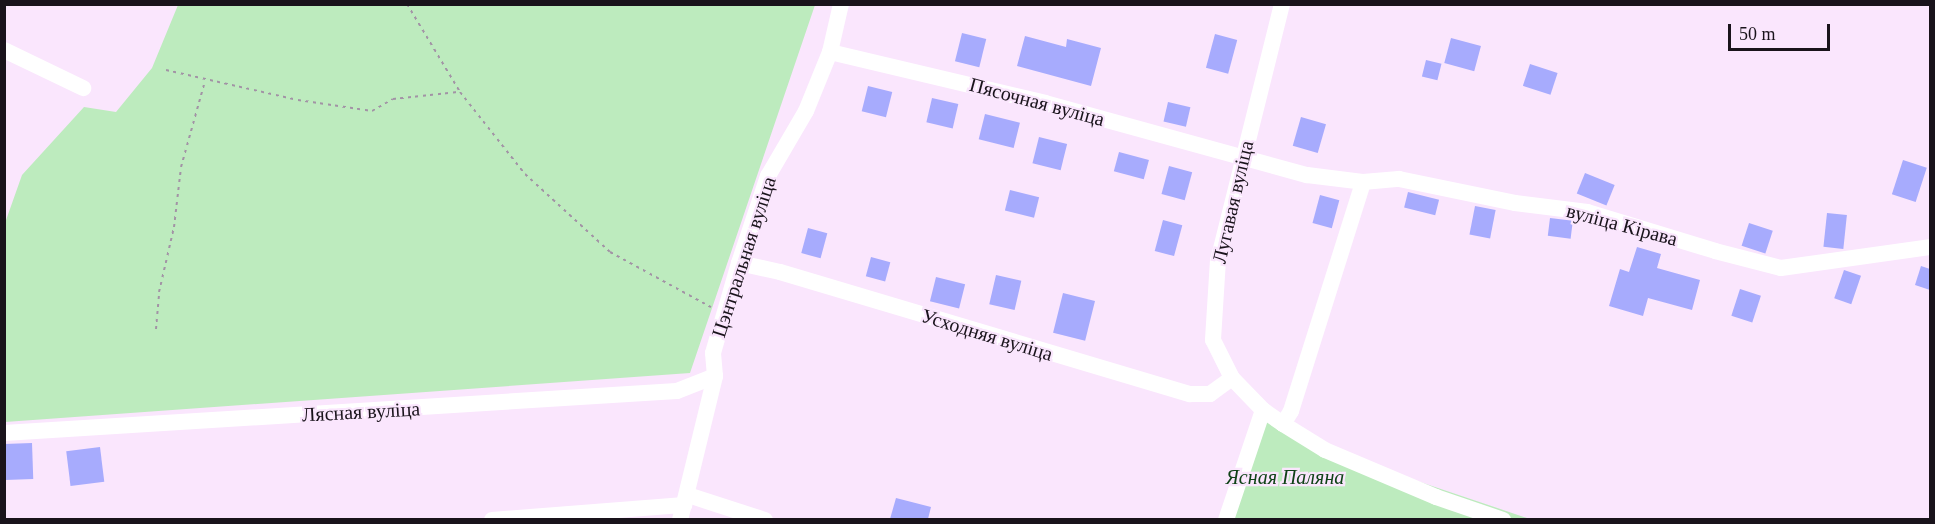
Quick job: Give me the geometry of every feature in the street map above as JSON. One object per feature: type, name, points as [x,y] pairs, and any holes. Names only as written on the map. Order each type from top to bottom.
[{"type":"street","name":"Цэнтральная вуліца","points":[[684,507],[715,376],[713,353],[739,263],[768,176],[806,111],[830,52],[841,4]]},
{"type":"street","name":"Лугавая вуліца","points":[[1282,4],[1218,260],[1213,340],[1233,378],[1263,410],[1283,424],[1336,454],[1436,497],[1503,519]]},
{"type":"street","points":[[4,50],[83,88]]},
{"type":"street","name":"Пясочная вуліца","points":[[830,52],[1046,103],[1243,157]]},
{"type":"street","name":"вуліца Кірава","points":[[1243,157],[1307,175],[1363,182],[1400,179],[1515,203],[1587,212],[1715,251],[1781,268],[1930,247]]},
{"type":"street","points":[[1283,424],[1291,411],[1363,182]]},
{"type":"street","name":"Усходняя вуліца","points":[[739,263],[780,272],[1190,394],[1210,394],[1233,378]]},
{"type":"street","name":"Лясная вуліца","points":[[4,433],[666,392],[677,391],[715,376]]},
{"type":"street","points":[[1226,519],[1263,410]]},
{"type":"street","points":[[492,519],[684,507],[765,519]]},
{"type":"path","points":[[407,4],[460,92],[525,174],[610,252],[724,314]]},
{"type":"path","points":[[166,70],[205,81],[298,100],[372,111],[393,99],[460,92]]},
{"type":"path","points":[[156,329],[159,292],[174,227],[181,166],[205,81]]},
{"type":"green space","points":[[178,4],[815,5],[690,373],[5,422],[5,223],[22,175],[84,107],[116,112],[152,68]]},
{"type":"green space","name":"Ясная Паляна","points":[[1263,410],[1325,450],[1530,519],[1226,520]]},
{"type":"building","points":[[962,33],[986,39],[979,67],[955,61]]},
{"type":"building","points":[[1215,34],[1237,40],[1228,74],[1206,68]]},
{"type":"building","points":[[1025,36],[1066,47],[1067,39],[1101,48],[1091,86],[1017,66]]},
{"type":"building","points":[[1451,38],[1481,46],[1474,71],[1444,63]]},
{"type":"building","points":[[1426,60],[1442,64],[1437,80],[1422,76]]},
{"type":"building","points":[[1530,64],[1558,73],[1550,95],[1523,86]]},
{"type":"building","points":[[868,86],[892,92],[886,117],[862,111]]},
{"type":"building","points":[[932,98],[958,104],[953,128],[926,122]]},
{"type":"building","points":[[1168,102],[1190,107],[1186,127],[1164,121]]},
{"type":"building","points":[[985,114],[1020,123],[1014,148],[979,139]]},
{"type":"building","points":[[1301,117],[1326,124],[1318,153],[1293,146]]},
{"type":"building","points":[[1039,137],[1067,144],[1061,170],[1032,163]]},
{"type":"building","points":[[1119,152],[1149,160],[1144,179],[1114,171]]},
{"type":"building","points":[[1903,160],[1927,168],[1916,202],[1892,194]]},
{"type":"building","points":[[1169,166],[1192,172],[1185,200],[1161,194]]},
{"type":"building","points":[[1585,173],[1615,185],[1606,205],[1577,193]]},
{"type":"building","points":[[1010,190],[1039,197],[1034,218],[1005,210]]},
{"type":"building","points":[[1408,192],[1439,200],[1435,215],[1404,208]]},
{"type":"building","points":[[1320,195],[1339,200],[1332,228],[1312,223]]},
{"type":"building","points":[[1475,206],[1496,210],[1490,238],[1469,234]]},
{"type":"building","points":[[1827,213],[1847,215],[1843,249],[1823,247]]},
{"type":"building","points":[[1550,218],[1573,221],[1571,239],[1548,236]]},
{"type":"building","points":[[1163,220],[1182,225],[1174,256],[1155,251]]},
{"type":"building","points":[[1749,223],[1773,231],[1765,254],[1742,246]]},
{"type":"building","points":[[808,228],[827,233],[821,258],[801,253]]},
{"type":"building","points":[[1637,247],[1661,254],[1657,268],[1700,280],[1692,310],[1648,298],[1643,316],[1609,306],[1620,269],[1629,272]]},
{"type":"building","points":[[871,257],[890,262],[885,281],[866,276]]},
{"type":"building","points":[[1921,266],[1930,269],[1930,290],[1915,285]]},
{"type":"building","points":[[1844,270],[1861,276],[1851,304],[1834,298]]},
{"type":"building","points":[[996,275],[1021,281],[1015,310],[989,304]]},
{"type":"building","points":[[936,277],[965,284],[959,309],[930,301]]},
{"type":"building","points":[[1740,289],[1761,296],[1752,322],[1731,316]]},
{"type":"building","points":[[1063,293],[1095,301],[1085,341],[1053,333]]},
{"type":"building","points":[[32,443],[33,479],[5,480],[4,444]]},
{"type":"building","points":[[100,447],[104,482],[71,486],[66,451]]},
{"type":"building","points":[[896,498],[931,507],[928,519],[890,519]]}]
